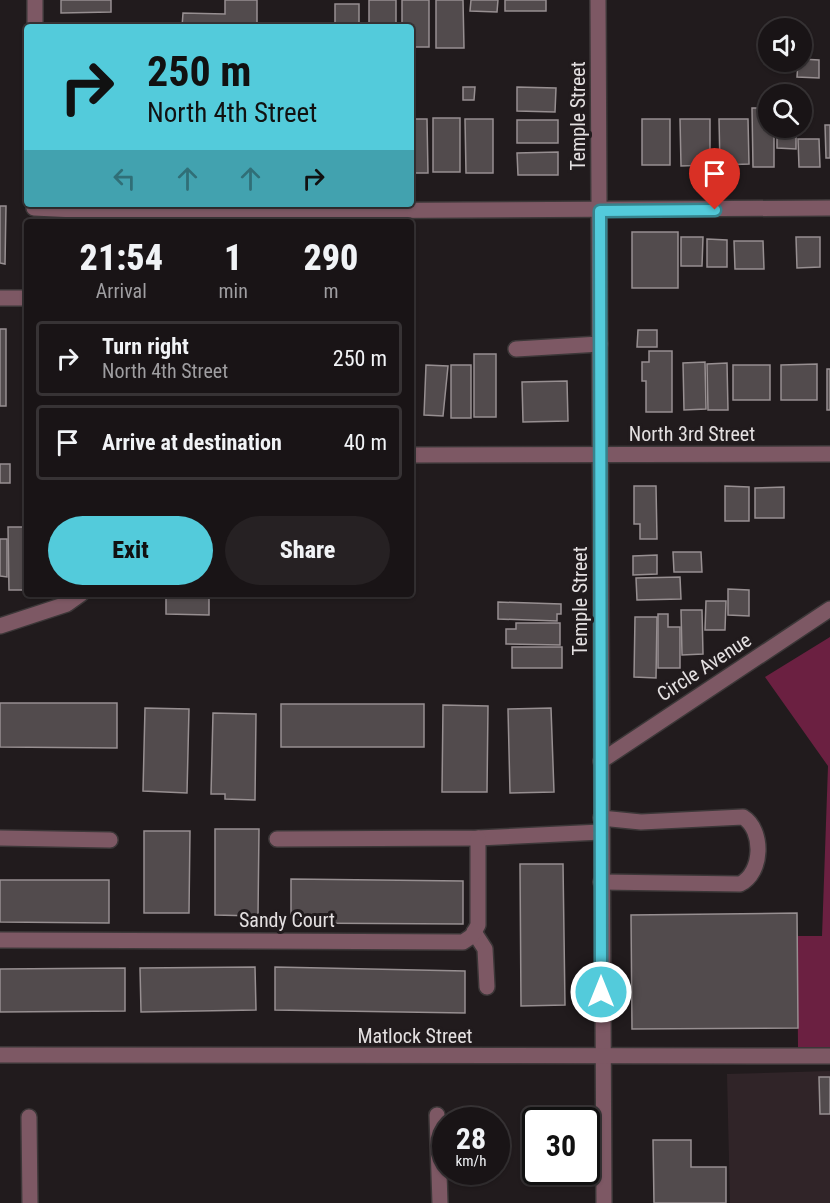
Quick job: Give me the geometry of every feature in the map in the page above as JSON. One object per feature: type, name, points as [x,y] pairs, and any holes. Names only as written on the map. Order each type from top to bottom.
[{"type":"street","points":[[35,0],[35,24]]},
{"type":"street","name":"Temple Street","points":[[598,0],[601,1058],[604,1203]]},
{"type":"street","points":[[34,211],[600,211],[830,208]]},
{"type":"street","points":[[0,298],[24,298]]},
{"type":"street","points":[[516,350],[600,344]]},
{"type":"street","name":"North 3rd Street","points":[[414,455],[830,454]]},
{"type":"street","points":[[0,626],[67,604],[77,597]]},
{"type":"street","name":"Circle Avenue","points":[[601,760],[830,609]]},
{"type":"street","points":[[277,838],[478,838],[601,825],[743,817],[753,824],[757,834],[756,865],[748,880],[740,884],[601,882]]},
{"type":"street","points":[[0,838],[110,840]]},
{"type":"street","points":[[478,838],[478,925],[474,932],[485,949],[487,987]]},
{"type":"street","name":"Sandy Court","points":[[0,940],[463,942],[474,932]]},
{"type":"street","name":"Matlock Street","points":[[0,1055],[601,1058],[830,1056]]},
{"type":"street","points":[[29,1117],[30,1203]]},
{"type":"street","points":[[440,1185],[440,1203]]},
{"type":"shaded area","points":[[830,637],[830,1047],[798,1047],[797,936],[822,936],[828,766],[765,677]]},
{"type":"shaded area","points":[[830,1071],[830,1203],[730,1203],[727,1074]]},
{"type":"building","points":[[61,0],[111,0],[111,12],[61,13]]},
{"type":"building","points":[[225,0],[257,0],[257,24],[182,24],[183,13],[225,14]]},
{"type":"building","points":[[369,0],[396,0],[396,24],[369,24]]},
{"type":"building","points":[[402,0],[429,0],[429,47],[414,47],[414,24],[402,24]]},
{"type":"building","points":[[436,0],[463,0],[464,48],[436,48]]},
{"type":"building","points":[[471,0],[498,0],[497,12],[470,11]]},
{"type":"building","points":[[505,0],[546,0],[546,11],[505,11]]},
{"type":"building","points":[[335,4],[359,4],[359,24],[335,24]]},
{"type":"building","points":[[279,23],[331,23],[331,24]]},
{"type":"building","points":[[812,60],[819,60],[819,78],[797,77],[797,72],[812,72]]},
{"type":"building","points":[[463,87],[475,87],[474,100],[463,100]]},
{"type":"building","points":[[517,87],[556,88],[555,112],[517,111]]},
{"type":"building","points":[[752,108],[758,108],[758,138],[774,138],[774,167],[753,167]]},
{"type":"building","points":[[433,118],[460,118],[460,172],[433,172]]},
{"type":"building","points":[[414,119],[427,119],[428,173],[414,173]]},
{"type":"building","points":[[465,119],[493,119],[493,173],[466,173]]},
{"type":"building","points":[[642,119],[670,119],[670,165],[642,165]]},
{"type":"building","points":[[680,119],[710,119],[710,165],[681,166]]},
{"type":"building","points":[[719,119],[748,119],[749,164],[720,165]]},
{"type":"building","points":[[517,120],[558,120],[558,143],[517,143]]},
{"type":"building","points":[[825,125],[830,125],[830,158],[826,158]]},
{"type":"building","points":[[777,138],[796,138],[796,149],[777,148]]},
{"type":"building","points":[[798,139],[819,139],[820,167],[799,167]]},
{"type":"building","points":[[558,152],[558,175],[518,175],[517,153]]},
{"type":"building","points":[[0,206],[6,206],[5,264],[0,263]]},
{"type":"building","points":[[632,232],[678,232],[678,288],[632,288]]},
{"type":"building","points":[[681,237],[703,237],[702,266],[681,266]]},
{"type":"building","points":[[796,237],[820,237],[820,267],[797,268]]},
{"type":"building","points":[[707,239],[727,240],[727,267],[707,267]]},
{"type":"building","points":[[734,241],[763,241],[764,269],[735,269]]},
{"type":"building","points":[[0,329],[6,329],[6,406],[0,406]]},
{"type":"building","points":[[638,330],[657,330],[657,347],[637,347]]},
{"type":"building","points":[[649,351],[672,351],[672,412],[646,412],[646,381],[642,381],[642,362],[649,362]]},
{"type":"building","points":[[474,354],[496,354],[496,417],[474,417]]},
{"type":"building","points":[[705,362],[706,409],[684,410],[683,363]]},
{"type":"building","points":[[727,363],[728,410],[708,410],[707,364]]},
{"type":"building","points":[[817,364],[817,400],[781,400],[781,365]]},
{"type":"building","points":[[426,365],[448,366],[443,416],[424,415]]},
{"type":"building","points":[[451,365],[471,365],[471,418],[451,418]]},
{"type":"building","points":[[733,365],[770,365],[770,400],[733,400]]},
{"type":"building","points":[[827,369],[830,369],[830,410],[827,410]]},
{"type":"building","points":[[567,381],[568,421],[523,422],[522,382]]},
{"type":"building","points":[[0,464],[10,464],[10,483],[0,483]]},
{"type":"building","points":[[634,486],[656,486],[657,539],[640,539],[640,524],[634,524]]},
{"type":"building","points":[[725,486],[749,487],[749,521],[725,521]]},
{"type":"building","points":[[784,487],[784,518],[755,518],[755,488]]},
{"type":"building","points":[[8,527],[24,527],[24,590],[9,590]]},
{"type":"building","points":[[0,539],[7,539],[7,577],[0,576]]},
{"type":"building","points":[[673,552],[701,552],[702,572],[674,572]]},
{"type":"building","points":[[657,555],[657,574],[633,575],[633,556]]},
{"type":"building","points":[[680,577],[681,599],[637,600],[636,578]]},
{"type":"building","points":[[728,589],[749,590],[749,616],[728,615]]},
{"type":"building","points":[[166,597],[209,597],[209,615],[166,614]]},
{"type":"building","points":[[706,601],[726,601],[725,630],[705,630]]},
{"type":"building","points":[[498,602],[561,604],[561,614],[557,614],[557,621],[498,619]]},
{"type":"building","points":[[681,610],[702,610],[703,654],[682,655]]},
{"type":"building","points":[[658,614],[668,614],[668,627],[680,627],[680,668],[658,668]]},
{"type":"building","points":[[635,617],[657,617],[656,678],[634,677]]},
{"type":"building","points":[[516,623],[560,623],[560,645],[506,644],[506,629],[516,629]]},
{"type":"building","points":[[512,647],[562,647],[562,668],[512,668]]},
{"type":"building","points":[[0,703],[117,703],[117,748],[0,747]]},
{"type":"building","points":[[281,704],[424,704],[424,747],[281,747]]},
{"type":"building","points":[[443,705],[488,706],[487,792],[442,792]]},
{"type":"building","points":[[145,708],[189,709],[187,793],[143,791]]},
{"type":"building","points":[[551,708],[554,792],[510,793],[508,709]]},
{"type":"building","points":[[213,713],[256,714],[255,800],[225,799],[225,794],[211,794]]},
{"type":"building","points":[[215,829],[259,829],[258,916],[215,915]]},
{"type":"building","points":[[144,831],[190,831],[189,913],[144,913]]},
{"type":"building","points":[[520,864],[563,864],[565,1005],[521,1006]]},
{"type":"building","points":[[291,879],[463,881],[463,924],[291,923]]},
{"type":"building","points":[[0,880],[109,880],[109,923],[0,922]]},
{"type":"building","points":[[797,913],[798,1028],[632,1029],[631,915]]},
{"type":"building","points":[[255,967],[256,1010],[141,1012],[140,968]]},
{"type":"building","points":[[275,967],[465,971],[465,1013],[275,1010]]},
{"type":"building","points":[[125,968],[125,1011],[0,1012],[0,969]]},
{"type":"building","points":[[819,1077],[830,1077],[830,1114],[820,1114]]},
{"type":"building","points":[[653,1140],[691,1140],[691,1167],[726,1167],[726,1203],[654,1203]]},
{"type":"route","points":[[601,992],[600,211],[715,210]]}]
